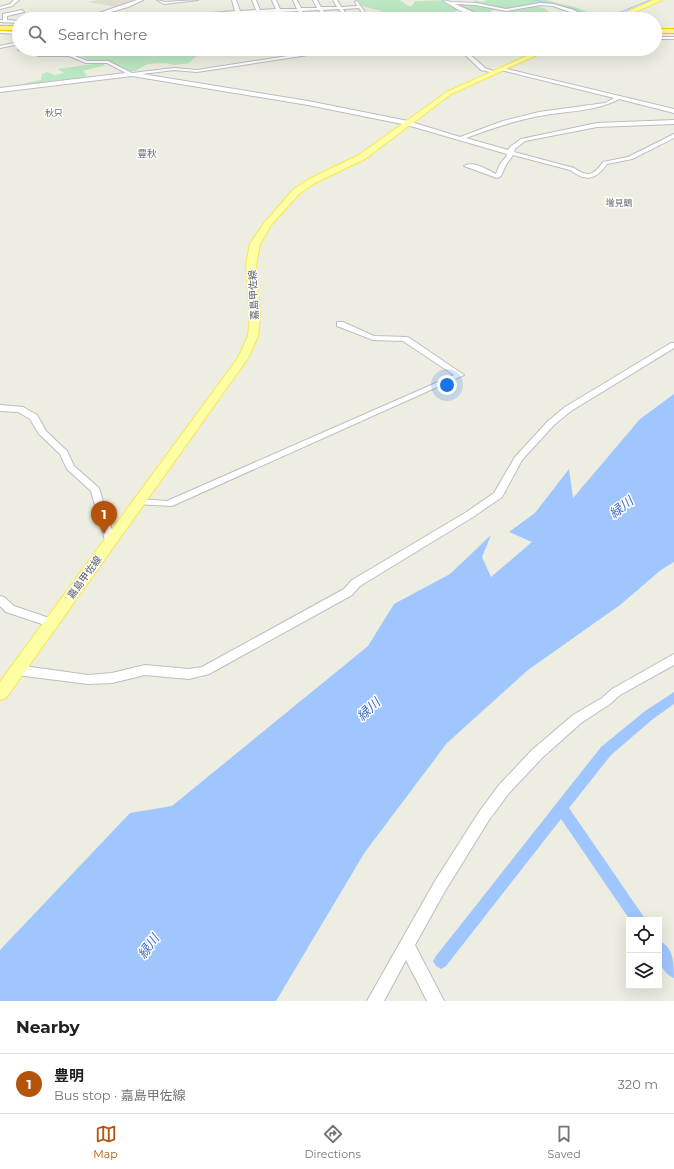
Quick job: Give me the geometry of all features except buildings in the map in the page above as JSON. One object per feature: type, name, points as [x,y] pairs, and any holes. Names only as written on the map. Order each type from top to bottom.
[{"type":"highway","points":[[1,24],[12,26]]},
{"type":"highway","points":[[662,32],[674,32]]},
{"type":"main road","points":[[631,12],[659,0]]},
{"type":"main road","name":"嘉島甲佐線","points":[[0,694],[243,358],[253,336],[255,317],[251,265],[255,244],[260,234],[281,208],[302,188],[312,181],[362,157],[449,93],[532,56]]},
{"type":"street","points":[[0,8],[11,5],[16,0]]},
{"type":"street","points":[[107,12],[141,0]]},
{"type":"street","points":[[159,0],[164,3],[197,3]]},
{"type":"street","points":[[234,0],[234,6],[238,12],[360,7]]},
{"type":"street","points":[[254,0],[258,11]]},
{"type":"street","points":[[274,0],[279,10]]},
{"type":"street","points":[[295,0],[300,12]]},
{"type":"street","points":[[315,0],[322,12]]},
{"type":"street","points":[[335,0],[343,12]]},
{"type":"street","points":[[356,0],[363,12]]},
{"type":"street","points":[[445,0],[468,12]]},
{"type":"street","points":[[452,4],[476,4],[506,10],[544,4],[575,12]]},
{"type":"street","points":[[18,12],[22,11]]},
{"type":"street","points":[[1,24],[5,15],[12,13]]},
{"type":"street","points":[[1,24],[12,23]]},
{"type":"street","points":[[0,32],[12,33]]},
{"type":"street","points":[[662,38],[674,38]]},
{"type":"street","points":[[0,47],[10,45]]},
{"type":"street","points":[[72,56],[87,62],[108,62],[131,74],[308,103],[408,123],[510,153],[572,169],[579,174],[592,176],[598,173],[605,163],[630,158],[674,136]]},
{"type":"street","points":[[0,90],[174,69],[198,71],[294,56]]},
{"type":"street","points":[[469,56],[483,69],[499,71],[619,97],[674,111]]},
{"type":"street","points":[[461,138],[505,122],[539,114],[606,104],[619,97]]},
{"type":"street","points":[[467,166],[499,175],[503,164],[510,153],[516,145],[523,140],[561,133],[584,126],[674,122]]},
{"type":"street","points":[[139,502],[168,504],[460,375],[405,339],[373,338],[340,324]]},
{"type":"street","points":[[17,670],[93,679],[112,678],[145,670],[168,671],[184,675],[195,675],[205,671],[348,592],[356,584],[386,564],[469,515],[498,495],[518,459],[551,423],[568,409],[674,346]]},
{"type":"street","points":[[0,408],[20,409],[34,417],[42,432],[64,453],[70,467],[96,490],[110,540]]},
{"type":"street","points":[[0,600],[10,609],[51,623]]},
{"type":"street","points":[[375,1001],[440,886],[484,816],[504,789],[537,754],[577,719],[616,692],[674,659]]},
{"type":"street","points":[[407,946],[436,1001]]},
{"type":"shaded area","points":[[97,0],[138,0],[117,7],[88,2]]},
{"type":"green space","points":[[358,0],[400,0],[408,6],[412,6],[415,1],[445,0],[460,10],[455,11],[456,12],[379,12],[382,11],[362,6]]},
{"type":"green space","points":[[475,0],[480,2],[486,1],[484,0],[546,0],[588,12],[569,12],[544,5],[533,6],[544,8],[549,12],[506,12],[502,10],[493,10],[489,12],[473,12],[455,4],[473,5]]},
{"type":"green space","points":[[81,56],[200,56],[195,57],[189,63],[175,65],[164,63],[148,64],[135,71],[130,71],[111,62],[89,60]]},
{"type":"green space","points":[[100,63],[106,65],[83,71],[87,75],[82,79],[23,87],[26,83],[41,80],[42,74],[47,72],[55,75],[64,73],[58,69]]},
{"type":"water","name":"緑川","points":[[674,394],[674,562],[661,570],[620,605],[528,670],[447,743],[365,852],[276,1001],[0,1001],[0,950],[130,813],[172,806],[368,646],[394,604],[450,574],[491,535],[482,557],[491,577],[532,542],[509,532],[535,513],[569,469],[573,498],[640,419]]},
{"type":"waterway","points":[[535,0],[574,9],[581,12]]},
{"type":"waterway","points":[[621,12],[650,0]]},
{"type":"waterway","points":[[561,808],[606,751],[649,715],[674,697]]},
{"type":"waterway","points":[[441,961],[561,808]]},
{"type":"waterway","points":[[561,808],[637,917]]},
{"type":"waterway","points":[[662,952],[674,970]]},
{"type":"place","name":"豊明","points":[[104,534]]},
{"type":"district","name":"秋只","points":[[54,113]]},
{"type":"district","name":"豊秋","points":[[147,153]]},
{"type":"district","name":"増見鶴","points":[[619,203]]}]
